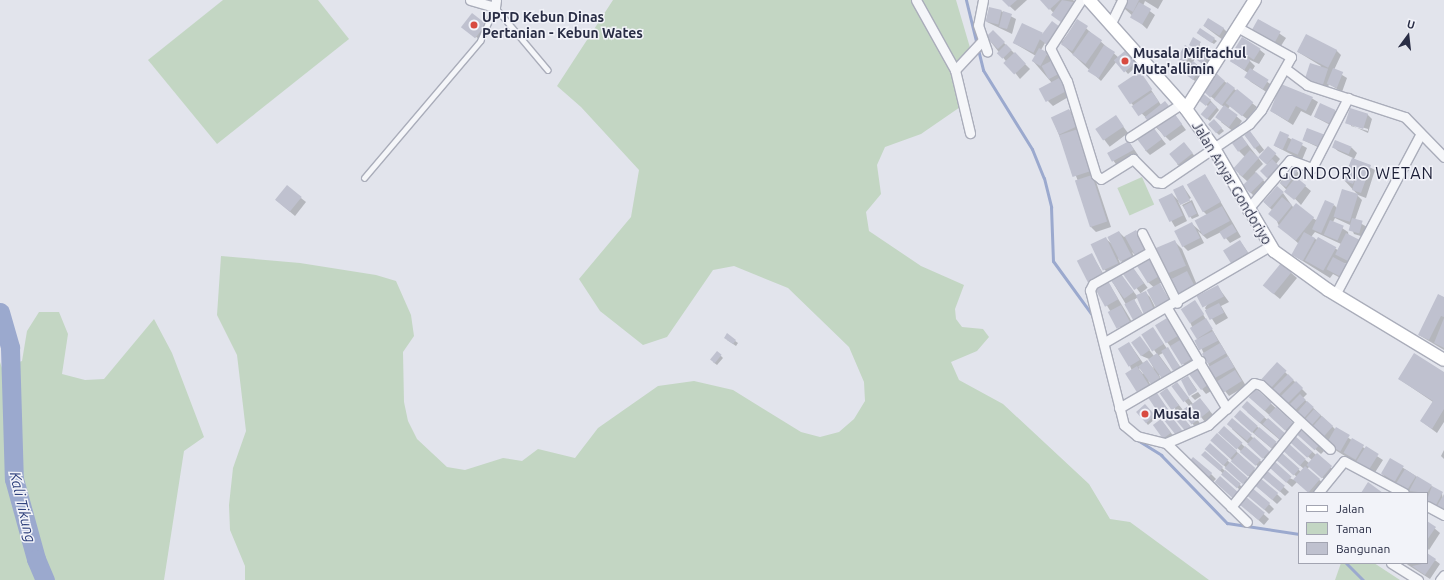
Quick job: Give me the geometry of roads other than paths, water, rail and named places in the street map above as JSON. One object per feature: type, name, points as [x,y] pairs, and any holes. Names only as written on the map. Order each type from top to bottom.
[{"type":"street","points":[[470,0],[495,3]]},
{"type":"street","points":[[916,0],[955,70],[970,133]]},
{"type":"street","points":[[983,0],[978,26],[981,42],[987,51]]},
{"type":"street","points":[[1081,0],[1050,48],[1067,81],[1097,177],[1101,179],[1134,159],[1156,182],[1162,183],[1233,138],[1261,110],[1291,60],[1289,55],[1238,27]]},
{"type":"street","name":"Jalan Anyar Gondoriyo","points":[[1089,0],[1184,106],[1215,150],[1247,210],[1270,246],[1335,295],[1444,360]]},
{"type":"street","points":[[1111,23],[1122,0]]},
{"type":"street","points":[[1130,137],[1184,106],[1255,0]]},
{"type":"street","points":[[955,70],[981,42]]},
{"type":"street","points":[[1286,69],[1307,85],[1406,117],[1444,157]]},
{"type":"street","points":[[1247,210],[1290,160],[1312,168],[1348,98]]},
{"type":"street","points":[[1335,295],[1418,136]]},
{"type":"street","points":[[1142,233],[1150,252],[1177,303]]},
{"type":"street","points":[[1105,342],[1177,303],[1270,246]]},
{"type":"street","points":[[1150,252],[1091,286],[1119,408],[1129,431],[1166,443],[1247,522]]},
{"type":"street","points":[[1168,308],[1227,409]]},
{"type":"street","points":[[1119,408],[1200,361]]},
{"type":"street","points":[[1166,443],[1208,425],[1253,384],[1258,383],[1299,423],[1330,449]]},
{"type":"street","points":[[1231,507],[1299,423]]},
{"type":"street","points":[[1319,492],[1344,461],[1402,492]]},
{"type":"street","points":[[1428,507],[1444,515]]},
{"type":"street","points":[[1393,564],[1418,580]]},
{"type":"street","points":[[1440,580],[1444,575]]},
{"type":"lane","points":[[495,3],[548,70]]},
{"type":"lane","points":[[364,178],[480,41],[495,3]]},
{"type":"waterway","points":[[966,0],[983,70],[1032,149],[1044,178],[1051,207],[1053,261],[1093,316]]},
{"type":"waterway","name":"Kali Tikung","points":[[0,312],[10,348],[14,479],[36,559],[45,580]]},
{"type":"waterway","points":[[1131,436],[1161,455],[1227,523],[1298,534]]},
{"type":"waterway","points":[[1347,564],[1363,580]]},
{"type":"place","name":"UPTD Kebun Dinas Pertanian - Kebun Wates","points":[[474,25]]},
{"type":"place","name":"Musala Miftachul Muta'allimin","points":[[1125,61]]},
{"type":"place","name":"Musala","points":[[1145,414]]},
{"type":"district","name":"GONDORIO WETAN","points":[[1356,173]]}]
